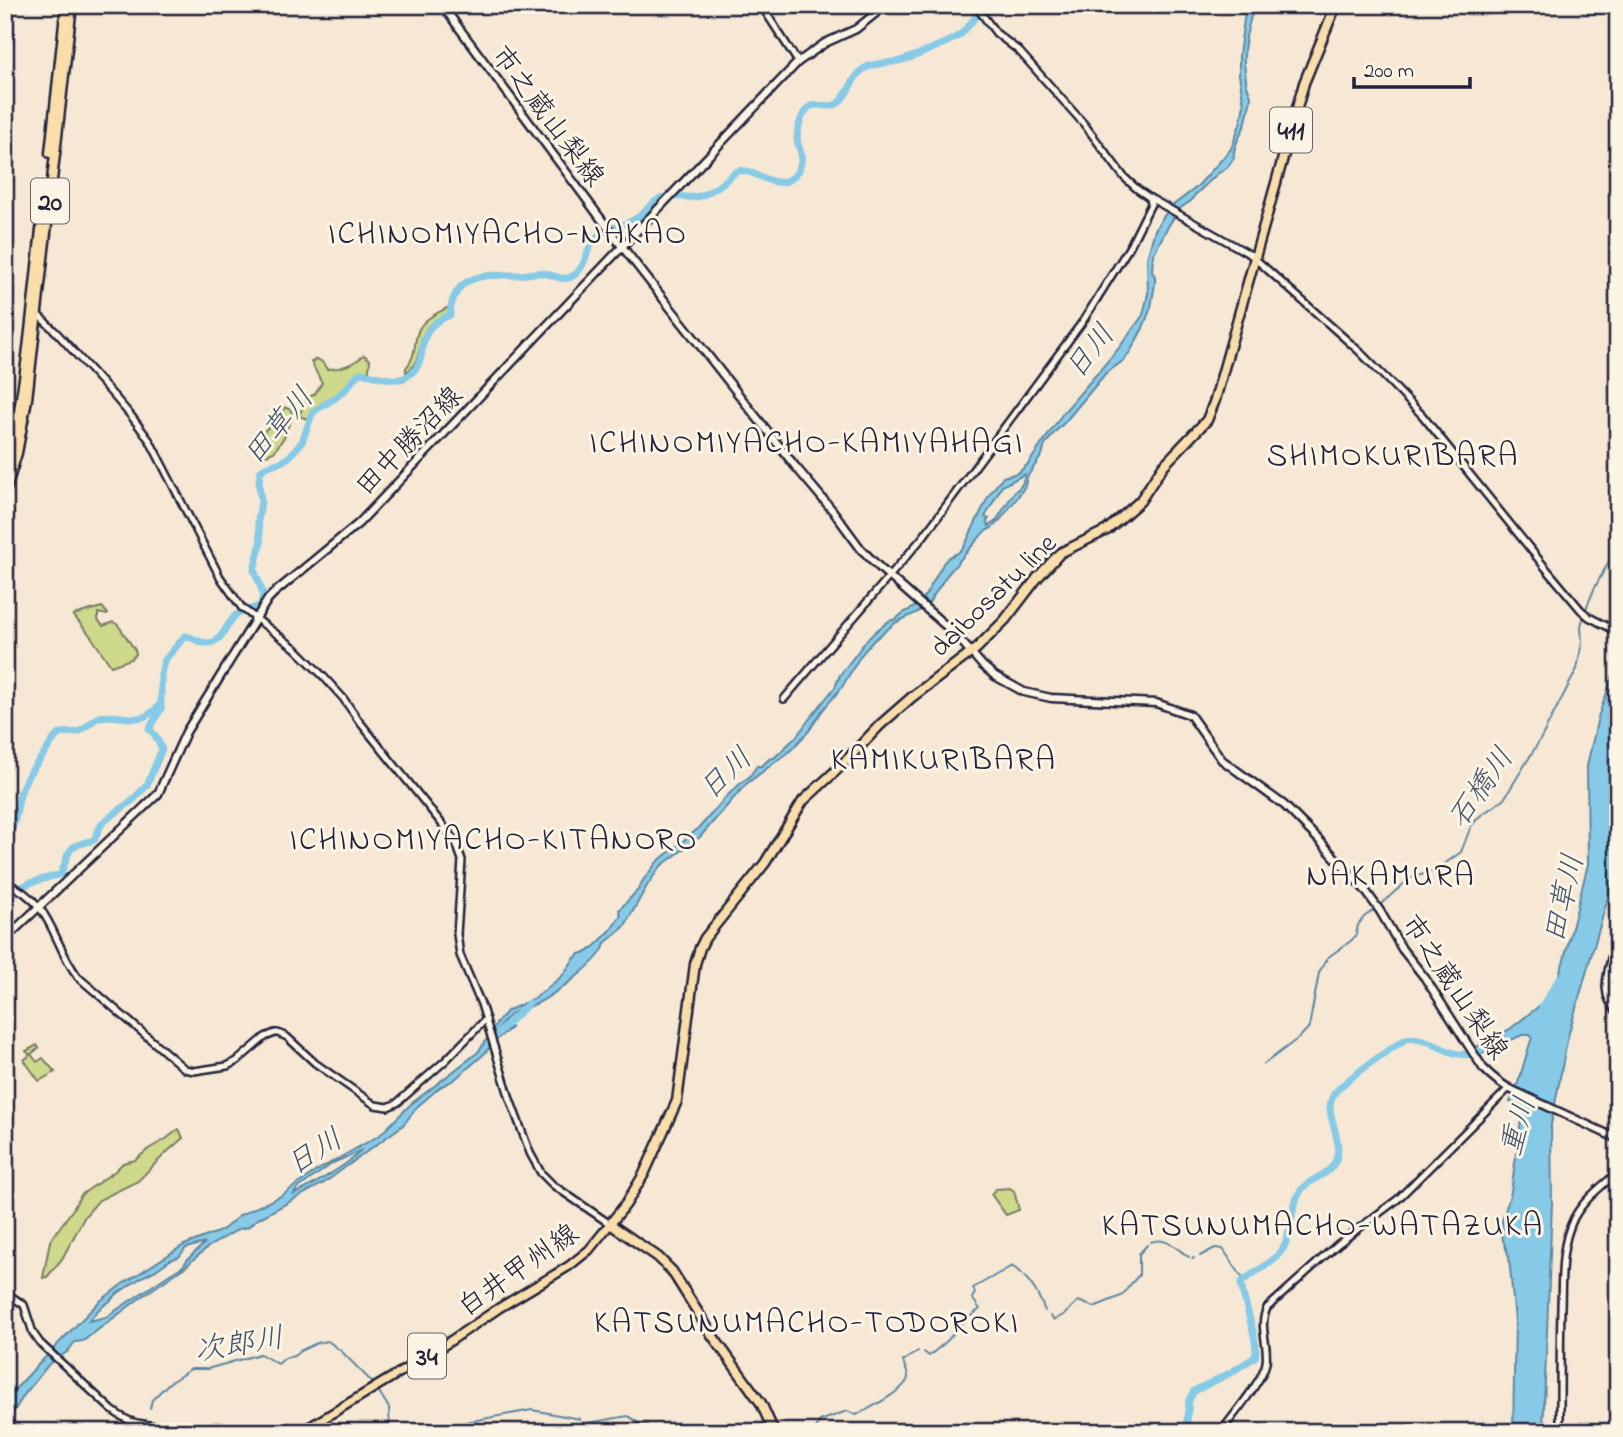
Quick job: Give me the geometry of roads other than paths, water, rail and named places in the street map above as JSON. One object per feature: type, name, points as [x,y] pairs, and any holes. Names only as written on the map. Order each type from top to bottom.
[{"type":"highway","name":"20","points":[[5,492],[24,419],[66,5]]},
{"type":"highway","name":"20","points":[[5,474],[18,418],[35,312],[72,5]]},
{"type":"highway","name":"daibosatu line","points":[[610,1224],[644,1174],[676,1104],[697,955],[705,938],[765,863],[803,801],[880,725],[912,697],[971,653],[1005,620],[1060,553],[1107,530],[1140,501],[1163,466],[1207,420],[1215,400],[1304,83],[1336,5]]},
{"type":"highway","points":[[610,1224],[658,1257],[672,1271],[712,1335],[761,1403],[774,1432]]},
{"type":"main road","name":"市之蔵山梨線","points":[[442,5],[613,235],[861,549],[955,634],[995,676],[1031,694],[1058,699],[1152,702],[1190,715],[1222,761],[1284,805],[1365,890],[1402,949],[1425,978],[1490,1075],[1511,1090],[1618,1139]]},
{"type":"main road","name":"田中勝沼線","points":[[5,939],[158,794],[186,732],[274,593],[359,523],[798,62],[825,43],[856,29],[886,5]]},
{"type":"main road","name":"白井甲州線","points":[[301,1432],[569,1266],[589,1250],[610,1224]]},
{"type":"street","points":[[761,5],[798,62]]},
{"type":"street","points":[[975,5],[996,33],[1027,59],[1084,124],[1124,177],[1137,189],[1255,258],[1359,351],[1429,423],[1582,611],[1618,632]]},
{"type":"street","points":[[784,699],[930,527],[1083,321],[1130,246],[1151,204],[1150,198]]},
{"type":"street","points":[[35,312],[120,403],[150,441],[220,577],[242,608],[301,654],[329,682],[455,840],[462,860],[458,946],[487,1022],[530,1153],[541,1173],[553,1185],[610,1224]]},
{"type":"street","points":[[5,883],[21,890],[40,907],[78,977],[185,1069],[194,1071],[233,1064],[265,1037],[278,1033],[287,1037],[314,1063],[375,1105],[388,1107],[397,1103],[487,1022]]},
{"type":"street","points":[[1618,947],[1613,950],[1605,993],[1618,1013]]},
{"type":"street","points":[[1221,1432],[1264,1370],[1266,1352],[1262,1327],[1267,1308],[1338,1244],[1398,1199],[1511,1090]]},
{"type":"street","points":[[1560,1432],[1562,1262],[1565,1244],[1570,1226],[1583,1205],[1618,1171]]},
{"type":"street","points":[[5,1292],[24,1305],[36,1338],[121,1418],[153,1425],[166,1432]]},
{"type":"water","points":[[1246,5],[1255,5],[1246,34],[1244,56],[1251,101],[1234,158],[1227,168],[1179,209],[1166,230],[1153,255],[1152,272],[1155,284],[1151,307],[1130,352],[1105,374],[1055,432],[1045,445],[1017,498],[1000,520],[984,532],[947,575],[928,604],[895,623],[873,641],[809,731],[791,750],[745,785],[700,837],[661,866],[624,927],[605,943],[587,968],[544,1000],[508,1017],[496,1032],[512,1027],[483,1055],[418,1106],[404,1124],[324,1183],[208,1247],[185,1267],[83,1341],[75,1342],[67,1352],[49,1364],[5,1421],[5,1400],[99,1302],[184,1245],[218,1232],[240,1215],[281,1196],[316,1171],[380,1135],[411,1104],[477,1053],[507,1011],[535,998],[562,976],[579,954],[588,952],[610,931],[621,915],[619,910],[638,890],[657,862],[699,828],[757,766],[762,766],[774,758],[796,737],[866,641],[889,621],[913,608],[925,596],[944,562],[964,547],[989,495],[1003,477],[1018,473],[1028,464],[1063,413],[1119,348],[1143,315],[1148,294],[1147,258],[1155,230],[1172,206],[1197,187],[1231,149],[1244,105],[1239,55]],"holes":[[[1025,474],[1021,486],[996,521],[989,526],[989,519],[985,517],[1002,486]],[[360,1151],[330,1174],[294,1194],[333,1163]],[[205,1243],[183,1266],[106,1317],[89,1321],[118,1293],[179,1257],[186,1248]]]},
{"type":"water","points":[[1618,662],[1618,863],[1568,1036],[1551,1125],[1552,1203],[1543,1432],[1513,1432],[1515,1321],[1509,1257],[1502,1237],[1502,1221],[1511,1192],[1522,1112],[1510,1102],[1532,1038],[1530,1035],[1522,1035],[1481,1054],[1476,1047],[1510,1029],[1552,996],[1564,960],[1588,864],[1587,766],[1598,717]]},
{"type":"waterway","name":"田草川","points":[[5,895],[30,883],[61,874],[71,850],[78,844],[94,840],[102,823],[133,800],[147,785],[162,749],[149,729],[161,709],[161,674],[164,661],[185,636],[204,643],[217,640],[235,616],[261,605],[263,593],[254,570],[261,543],[258,521],[261,501],[260,472],[265,467],[289,457],[302,442],[316,410],[346,389],[361,373],[403,379],[415,370],[428,331],[435,323],[450,315],[457,291],[472,279],[493,275],[540,273],[570,278],[578,272],[598,236],[637,218],[661,198],[698,197],[742,170],[777,182],[792,178],[801,163],[797,135],[801,119],[810,106],[837,104],[866,67],[908,58],[956,37],[991,5]]},
{"type":"waterway","name":"石橋川","points":[[1585,611],[1618,545]]},
{"type":"waterway","name":"石橋川","points":[[1380,905],[1409,879],[1436,870],[1461,852],[1471,826],[1504,799],[1540,740],[1577,669],[1584,616]]},
{"type":"waterway","points":[[5,842],[13,826],[24,783],[57,736],[80,731],[100,717],[145,716],[159,705]]},
{"type":"waterway","name":"石橋川","points":[[1264,1064],[1309,1027],[1319,973],[1327,958],[1352,940],[1358,925],[1375,909]]},
{"type":"waterway","name":"田草川","points":[[1542,1006],[1560,978]]},
{"type":"waterway","name":"日川","points":[[495,1036],[529,1003]]},
{"type":"waterway","name":"田草川","points":[[1186,1432],[1189,1400],[1194,1391],[1255,1357],[1255,1342],[1241,1283],[1274,1259],[1283,1249],[1300,1192],[1328,1171],[1335,1162],[1338,1149],[1330,1109],[1334,1094],[1357,1073],[1406,1039],[1424,1040],[1459,1054],[1479,1051]]},
{"type":"waterway","name":"次郎川","points":[[1151,1242],[1166,1242],[1189,1257]]},
{"type":"waterway","name":"次郎川","points":[[1056,1319],[1078,1301],[1094,1307],[1121,1296],[1139,1275],[1139,1254],[1147,1245]]},
{"type":"waterway","name":"次郎川","points":[[1200,1256],[1215,1248],[1223,1249],[1244,1280]]},
{"type":"waterway","name":"次郎川","points":[[924,1352],[929,1356],[980,1309],[972,1298],[975,1293],[973,1288],[1012,1266],[1032,1286],[1045,1311]]},
{"type":"waterway","name":"次郎川","points":[[1050,1316],[1054,1320]]},
{"type":"waterway","name":"次郎川","points":[[150,1409],[152,1400],[169,1383],[191,1369],[207,1369],[260,1354],[278,1364],[317,1343],[328,1341],[374,1384]]},
{"type":"waterway","name":"次郎川","points":[[808,1432],[816,1428],[820,1421],[847,1411],[856,1415],[894,1393],[908,1377],[903,1361],[918,1351]]},
{"type":"waterway","name":"次郎川","points":[[378,1390],[389,1408],[390,1432]]},
{"type":"waterway","name":"次郎川","points":[[446,1432],[461,1423],[532,1410],[580,1419]]},
{"type":"waterway","name":"次郎川","points":[[588,1423],[628,1416],[642,1425],[648,1424]]},
{"type":"waterway","name":"次郎川","points":[[653,1426],[658,1432]]},
{"type":"waterway","name":"次郎川","points":[[139,1432],[143,1427]]},
{"type":"district","name":"ICHINOMIYACHO-NAKAO","points":[[508,232]]},
{"type":"district","name":"ICHINOMIYACHO-KAMIYAHAGI","points":[[807,441]]},
{"type":"district","name":"SHIMOKURIBARA","points":[[1393,454]]},
{"type":"district","name":"KAMIKURIBARA","points":[[944,758]]},
{"type":"district","name":"ICHINOMIYACHO-KITANORO","points":[[494,838]]},
{"type":"district","name":"NAKAMURA","points":[[1391,874]]},
{"type":"district","name":"KATSUNUMACHO-WATAZUKA","points":[[1323,1224]]},
{"type":"district","name":"KATSUNUMACHO-TODOROKI","points":[[807,1321]]},
{"type":"water label","name":"重川","points":[[1517,1126]]}]
